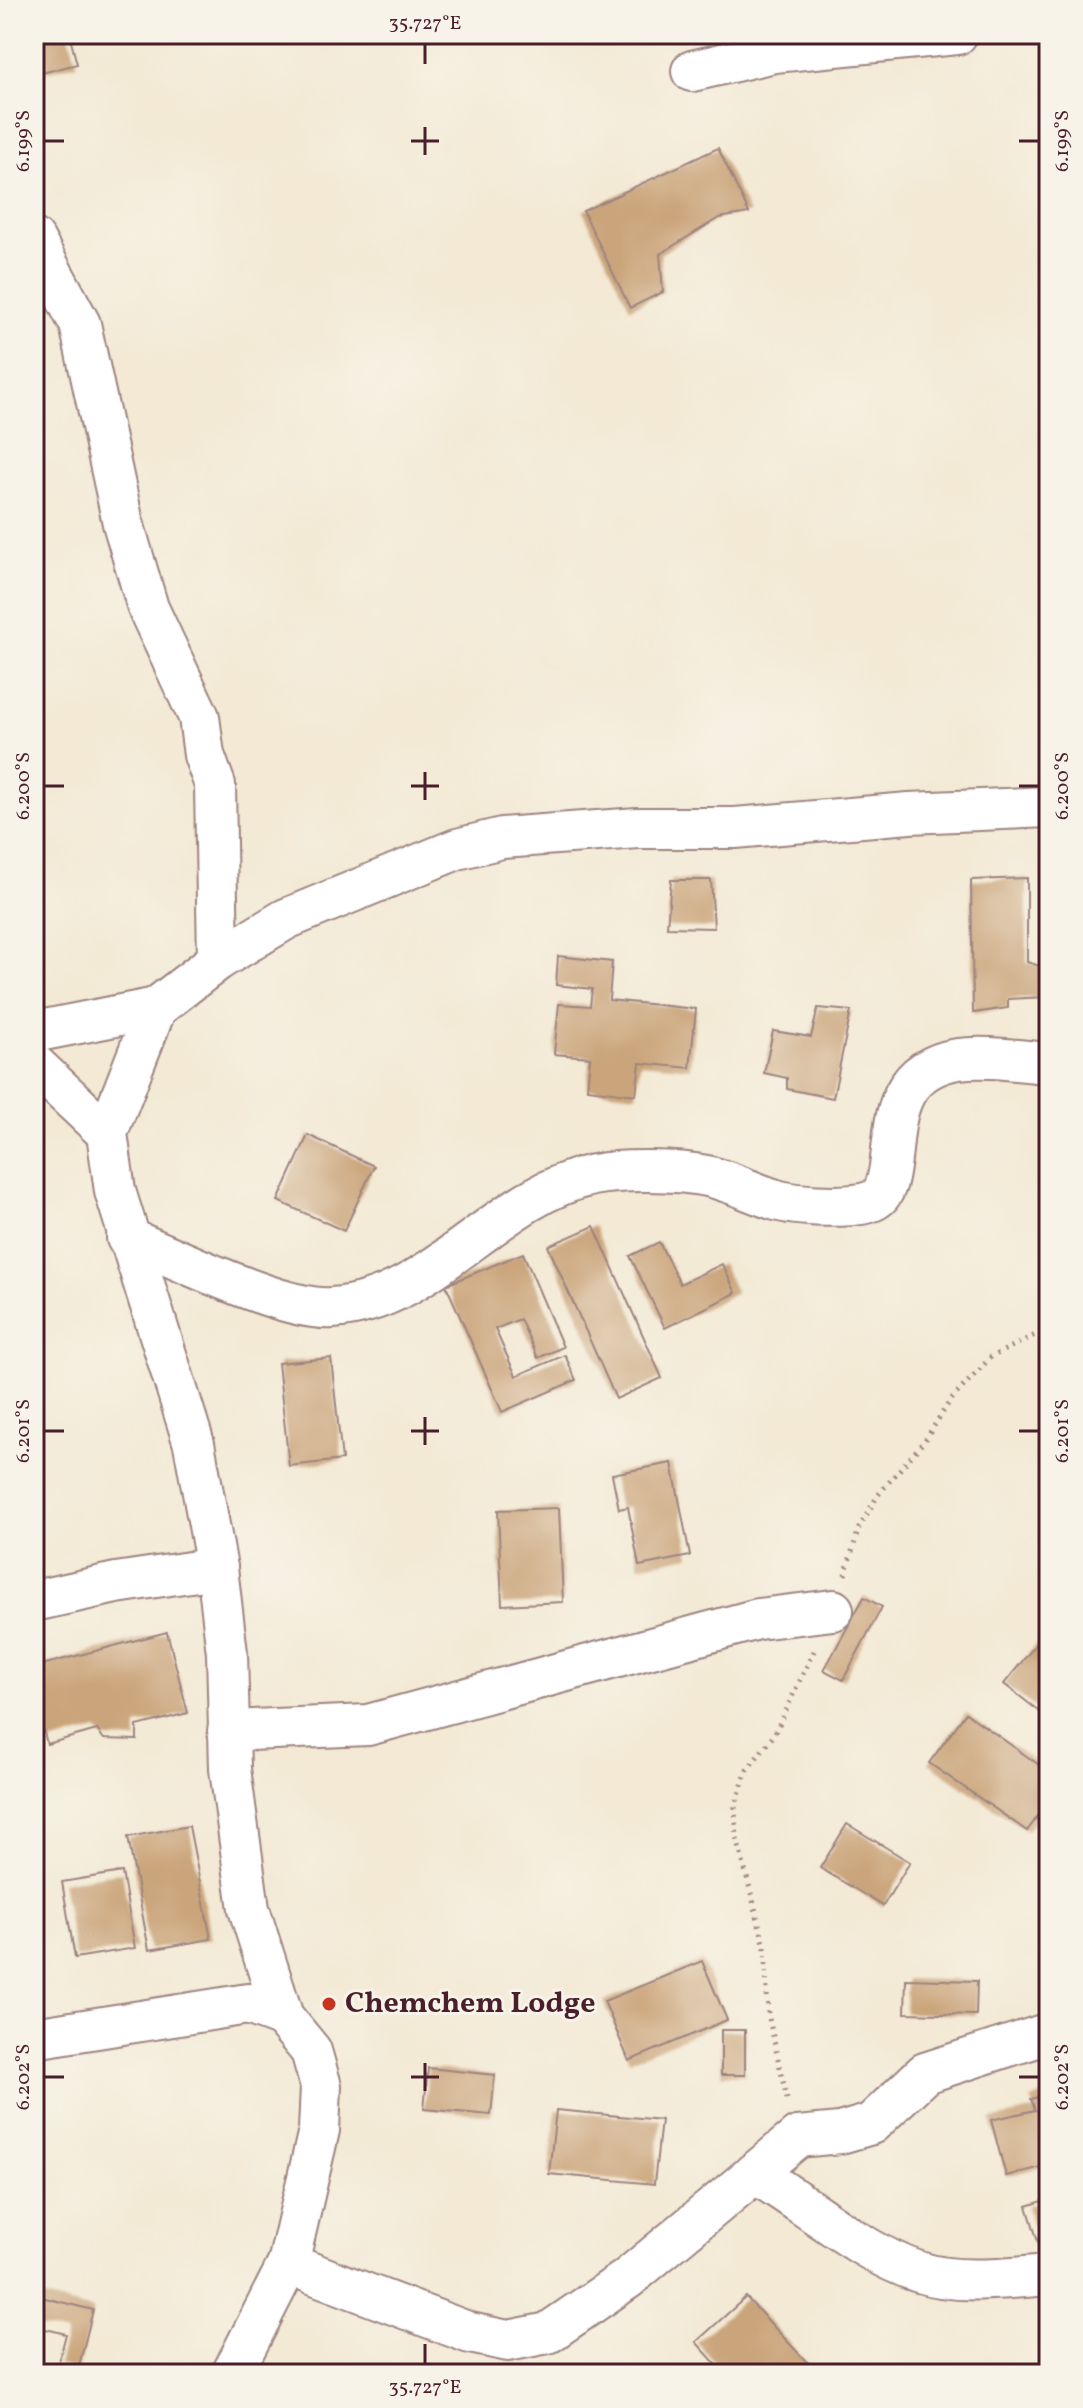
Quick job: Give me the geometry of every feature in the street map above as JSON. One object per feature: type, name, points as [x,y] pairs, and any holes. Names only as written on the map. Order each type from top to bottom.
[{"type":"street","points":[[692,71],[774,52],[957,34]]},
{"type":"street","points":[[34,239],[80,324],[123,523],[148,608],[199,717],[204,755],[215,785],[218,960]]},
{"type":"street","points":[[34,1032],[156,1008],[218,960],[286,919],[457,849],[502,838],[638,828],[735,828],[909,813],[1049,807]]},
{"type":"street","points":[[156,1008],[107,1133],[115,1191],[127,1238],[194,1444],[217,1568],[227,1653],[228,1731],[249,1909],[283,2017],[311,2051],[321,2086],[319,2130],[288,2264],[232,2374]]},
{"type":"street","points":[[127,1238],[288,1302],[328,1309],[362,1304],[414,1282],[519,1208],[592,1175],[634,1172],[707,1176],[780,1201],[840,1205],[873,1200],[883,1191],[891,1169],[891,1137],[899,1102],[917,1078],[936,1066],[959,1059],[1049,1063]]},
{"type":"street","points":[[34,1064],[107,1133]]},
{"type":"street","points":[[34,1601],[116,1583],[217,1568]]},
{"type":"street","points":[[228,1731],[368,1725],[758,1619],[833,1610]]},
{"type":"street","points":[[34,2038],[248,2004],[283,2017]]},
{"type":"street","points":[[288,2264],[427,2319],[508,2341],[548,2333],[614,2288],[798,2137],[840,2133],[871,2124],[925,2073],[1049,2033]]},
{"type":"street","points":[[754,2173],[801,2201],[854,2239],[920,2272],[990,2280],[1049,2275]]},
{"type":"path","points":[[798,2137],[768,2014],[765,1947],[737,1839],[735,1807],[747,1770],[774,1735],[833,1610],[859,1528],[878,1495],[925,1440],[950,1401],[991,1357],[1049,1328]]},
{"type":"building","points":[[34,34],[69,34],[77,64],[34,75]]},
{"type":"building","points":[[718,148],[749,213],[719,218],[660,254],[663,292],[630,308],[583,211]]},
{"type":"building","points":[[1027,878],[1027,962],[1046,968],[1046,997],[1008,999],[1008,1008],[973,1013],[971,880]]},
{"type":"building","points":[[671,880],[711,880],[714,928],[667,927]]},
{"type":"building","points":[[558,956],[612,962],[609,1000],[696,1009],[690,1068],[640,1063],[636,1095],[587,1089],[590,1057],[554,1054],[559,1004],[590,1006],[592,989],[556,985]]},
{"type":"building","points":[[818,1008],[851,1011],[833,1098],[787,1089],[787,1078],[764,1073],[773,1031],[811,1037]]},
{"type":"building","points":[[308,1135],[374,1166],[344,1231],[278,1201]]},
{"type":"building","points":[[594,1226],[662,1378],[616,1399],[548,1246]]},
{"type":"building","points":[[659,1242],[680,1284],[722,1264],[736,1293],[665,1328],[630,1256]]},
{"type":"building","points":[[523,1253],[563,1347],[538,1358],[520,1319],[495,1329],[516,1376],[565,1355],[576,1380],[502,1412],[446,1285]]},
{"type":"building","points":[[331,1358],[342,1460],[289,1466],[278,1363]]},
{"type":"building","points":[[672,1463],[690,1556],[639,1566],[628,1507],[619,1509],[612,1474]]},
{"type":"building","points":[[559,1508],[563,1602],[502,1605],[498,1510]]},
{"type":"building","points":[[864,1597],[882,1607],[843,1680],[824,1670]]},
{"type":"building","points":[[1049,1628],[1049,1719],[1004,1684]]},
{"type":"building","points":[[167,1632],[188,1713],[137,1726],[137,1740],[104,1739],[97,1730],[47,1744],[34,1693],[34,1667]]},
{"type":"building","points":[[966,1713],[1049,1772],[1049,1801],[1027,1831],[929,1763]]},
{"type":"building","points":[[847,1824],[910,1862],[883,1906],[820,1868]]},
{"type":"building","points":[[189,1826],[211,1939],[149,1950],[128,1837]]},
{"type":"building","points":[[122,1872],[135,1948],[75,1958],[62,1882]]},
{"type":"building","points":[[702,1961],[727,2020],[629,2061],[604,2001]]},
{"type":"building","points":[[906,1979],[977,1981],[976,2015],[905,2013]]},
{"type":"building","points":[[721,2030],[745,2030],[745,2075],[721,2075]]},
{"type":"building","points":[[428,2068],[495,2075],[491,2115],[424,2109]]},
{"type":"building","points":[[1049,2094],[1049,2165],[1006,2176],[991,2120],[1035,2110],[1031,2099]]},
{"type":"building","points":[[556,2110],[661,2120],[654,2184],[549,2174]]},
{"type":"building","points":[[1049,2199],[1049,2239],[1038,2242],[1027,2206]]},
{"type":"building","points":[[41,2297],[93,2310],[78,2370],[58,2365],[66,2334],[34,2326]]},
{"type":"building","points":[[746,2297],[818,2374],[725,2374],[696,2342]]},
{"type":"place","name":"Chemchem Lodge","points":[[329,2004]]}]
